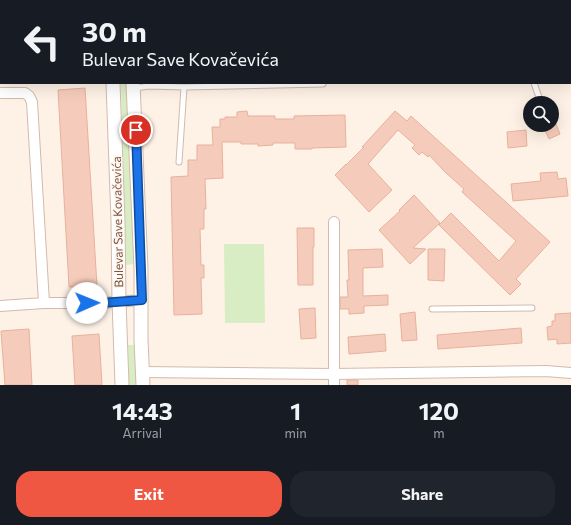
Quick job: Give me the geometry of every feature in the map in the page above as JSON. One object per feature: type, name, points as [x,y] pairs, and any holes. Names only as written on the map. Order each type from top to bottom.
[{"type":"street","name":"Bulevar Save Kovačevića","points":[[113,84],[122,385]]},
{"type":"street","name":"Bulevar Save Kovačevića","points":[[133,86],[142,300],[141,339],[143,379]]},
{"type":"street","points":[[0,93],[25,93],[29,96],[32,102],[44,303]]},
{"type":"street","points":[[334,222],[334,385]]},
{"type":"street","points":[[0,306],[44,303],[101,303],[142,300]]},
{"type":"street","points":[[143,379],[334,374],[546,371],[571,373]]},
{"type":"lane","points":[[133,86],[184,87],[323,84]]},
{"type":"lane","points":[[534,84],[539,96]]},
{"type":"lane","points":[[179,162],[184,87]]},
{"type":"lane","points":[[432,310],[532,308]]},
{"type":"green space","points":[[121,84],[127,84],[130,91],[134,264],[126,265]]},
{"type":"green space","points":[[224,244],[264,244],[265,323],[225,323]]},
{"type":"green space","points":[[128,345],[136,345],[137,385],[129,385]]},
{"type":"building","points":[[85,88],[97,286],[69,287],[58,90]]},
{"type":"building","points":[[247,111],[248,116],[275,116],[275,119],[294,119],[294,116],[345,115],[346,147],[295,149],[295,143],[273,143],[273,145],[258,146],[258,144],[241,144],[241,142],[222,142],[223,178],[205,179],[206,209],[204,209],[204,229],[200,229],[201,265],[204,265],[204,278],[201,278],[202,314],[174,315],[171,177],[188,176],[188,160],[197,160],[197,145],[213,145],[212,127],[220,127],[220,119],[225,119],[225,117],[237,117],[237,112]]},
{"type":"building","points":[[395,111],[407,121],[411,116],[550,242],[516,279],[521,284],[510,295],[439,225],[451,213],[499,261],[516,241],[462,192],[464,189],[429,155],[428,157],[422,152],[419,155],[412,148],[415,145],[398,130],[368,164],[392,190],[369,212],[335,175],[364,147],[362,147]]},
{"type":"building","points":[[523,130],[523,132],[526,132],[527,146],[508,148],[507,132]]},
{"type":"building","points":[[546,132],[559,132],[560,134],[549,139]]},
{"type":"building","points":[[557,172],[558,179],[566,178],[568,196],[513,201],[511,184],[541,181],[540,173]]},
{"type":"building","points":[[414,195],[440,223],[413,248],[426,249],[410,264],[379,230],[400,211],[399,210]]},
{"type":"building","points":[[297,228],[314,228],[313,285],[298,285]]},
{"type":"building","points":[[382,249],[383,267],[363,268],[363,296],[388,295],[388,305],[364,306],[364,313],[349,314],[349,309],[340,309],[340,297],[348,297],[348,250]]},
{"type":"building","points":[[428,249],[445,249],[444,281],[428,280]]},
{"type":"building","points":[[315,308],[316,338],[301,339],[299,309]]},
{"type":"building","points":[[415,312],[417,340],[402,341],[400,314]]},
{"type":"building","points":[[571,313],[571,343],[557,344],[557,339],[548,340],[547,327],[552,326],[552,321],[555,321],[555,314]]},
{"type":"building","points":[[521,328],[522,343],[438,349],[437,335]]},
{"type":"building","points":[[29,329],[32,385],[5,385],[1,331]]},
{"type":"building","points":[[99,334],[102,385],[75,385],[72,336]]},
{"type":"building","points":[[385,334],[386,351],[349,354],[348,337]]},
{"type":"building","points":[[347,380],[358,380],[358,385],[347,385]]},
{"type":"route","points":[[87,303],[142,300],[136,130]]}]
